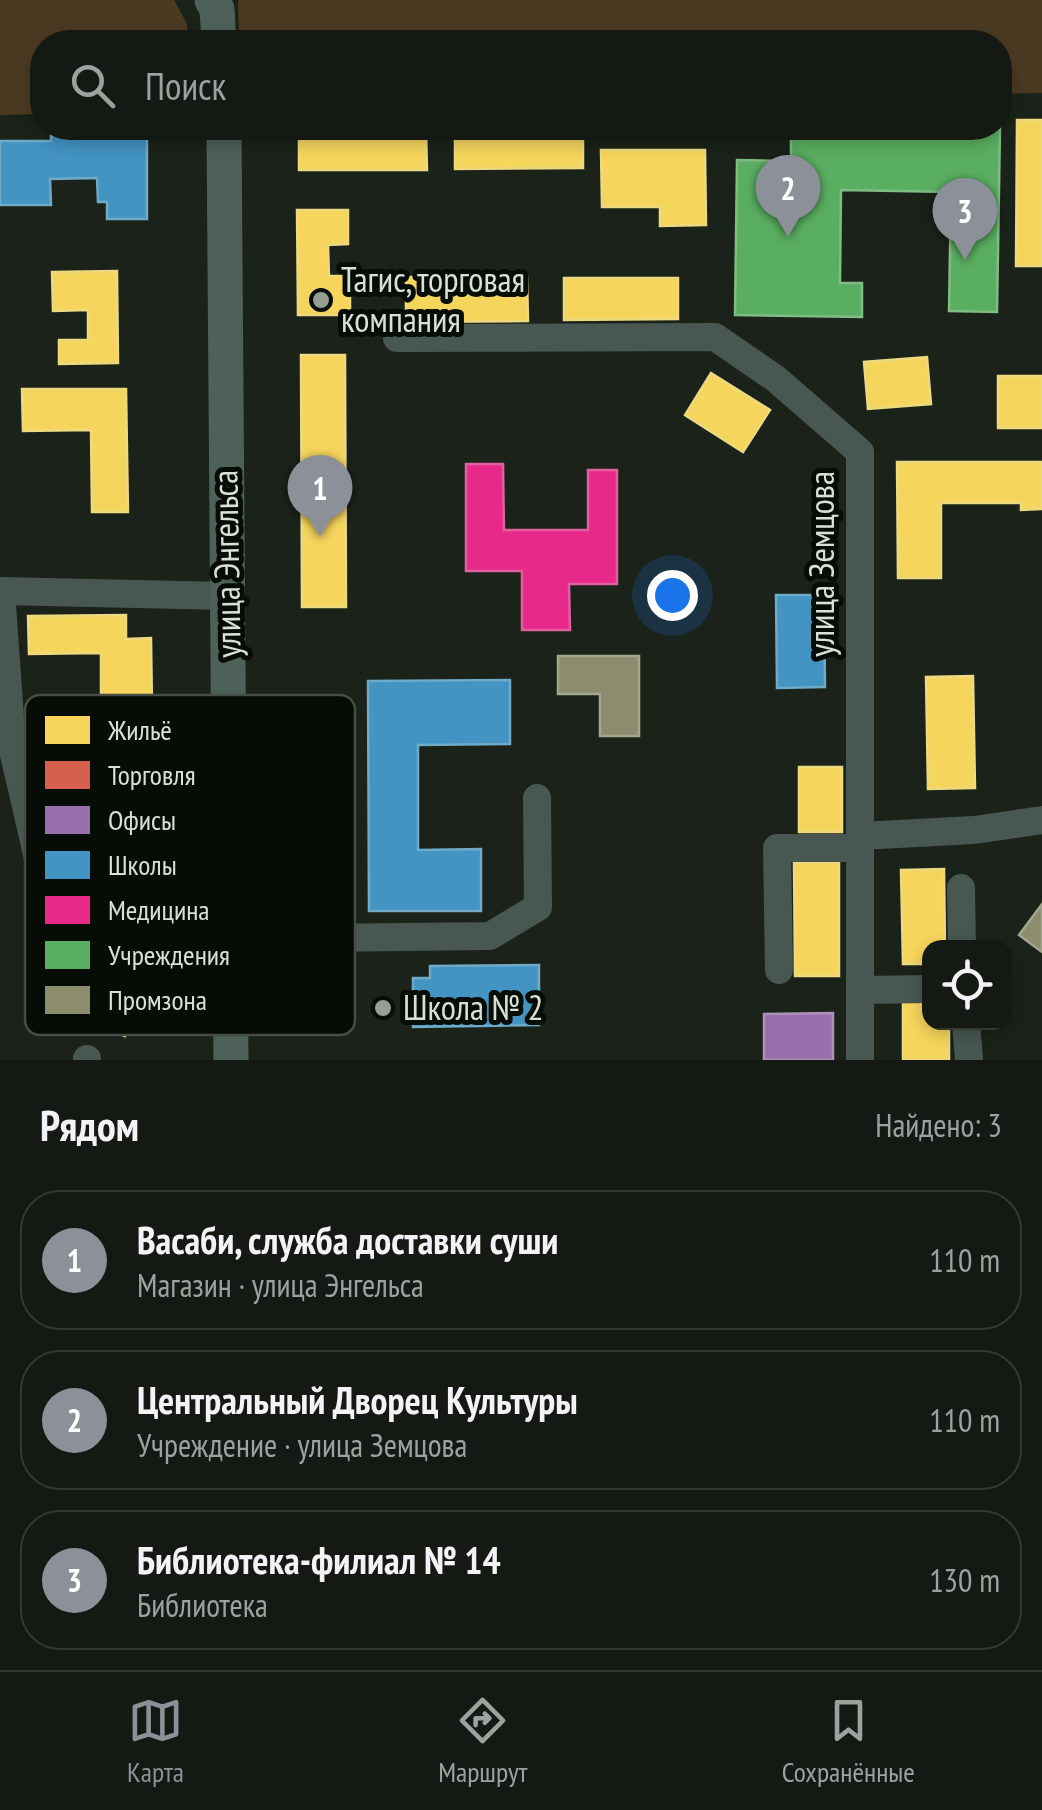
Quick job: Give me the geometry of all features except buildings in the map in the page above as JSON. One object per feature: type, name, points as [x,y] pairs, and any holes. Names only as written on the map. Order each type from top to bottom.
[{"type":"main road","name":"улица Энгельса","points":[[224,140],[228,695]]},
{"type":"main road","name":"улица Энгельса","points":[[231,1035],[231,1060]]},
{"type":"street","name":"улица Земцова","points":[[396,338],[715,336],[776,378],[860,452],[860,1060]]},
{"type":"street","points":[[25,803],[12,746],[1,591],[227,596]]},
{"type":"street","points":[[355,938],[490,936],[538,906],[537,798]]},
{"type":"street","points":[[779,970],[778,848],[1042,820]]},
{"type":"street","points":[[961,888],[962,940]]},
{"type":"street","points":[[860,990],[922,988]]},
{"type":"street","points":[[967,1030],[969,1060]]},
{"type":"shaded area","points":[[0,0],[174,0],[187,30],[30,30],[30,114],[0,115]]},
{"type":"shaded area","points":[[238,0],[1042,0],[1042,93],[1012,94],[1012,30],[239,30]]},
{"type":"place","name":"Центральный Дворец Культуры","points":[[788,237]]},
{"type":"place","name":"Библиотека-филиал № 14","points":[[965,260]]},
{"type":"place","name":"Тагис, торговая компания","points":[[321,300]]},
{"type":"place","name":"Васаби, служба доставки суши","points":[[320,537]]},
{"type":"place","name":"Школа № 2","points":[[383,1008]]}]
